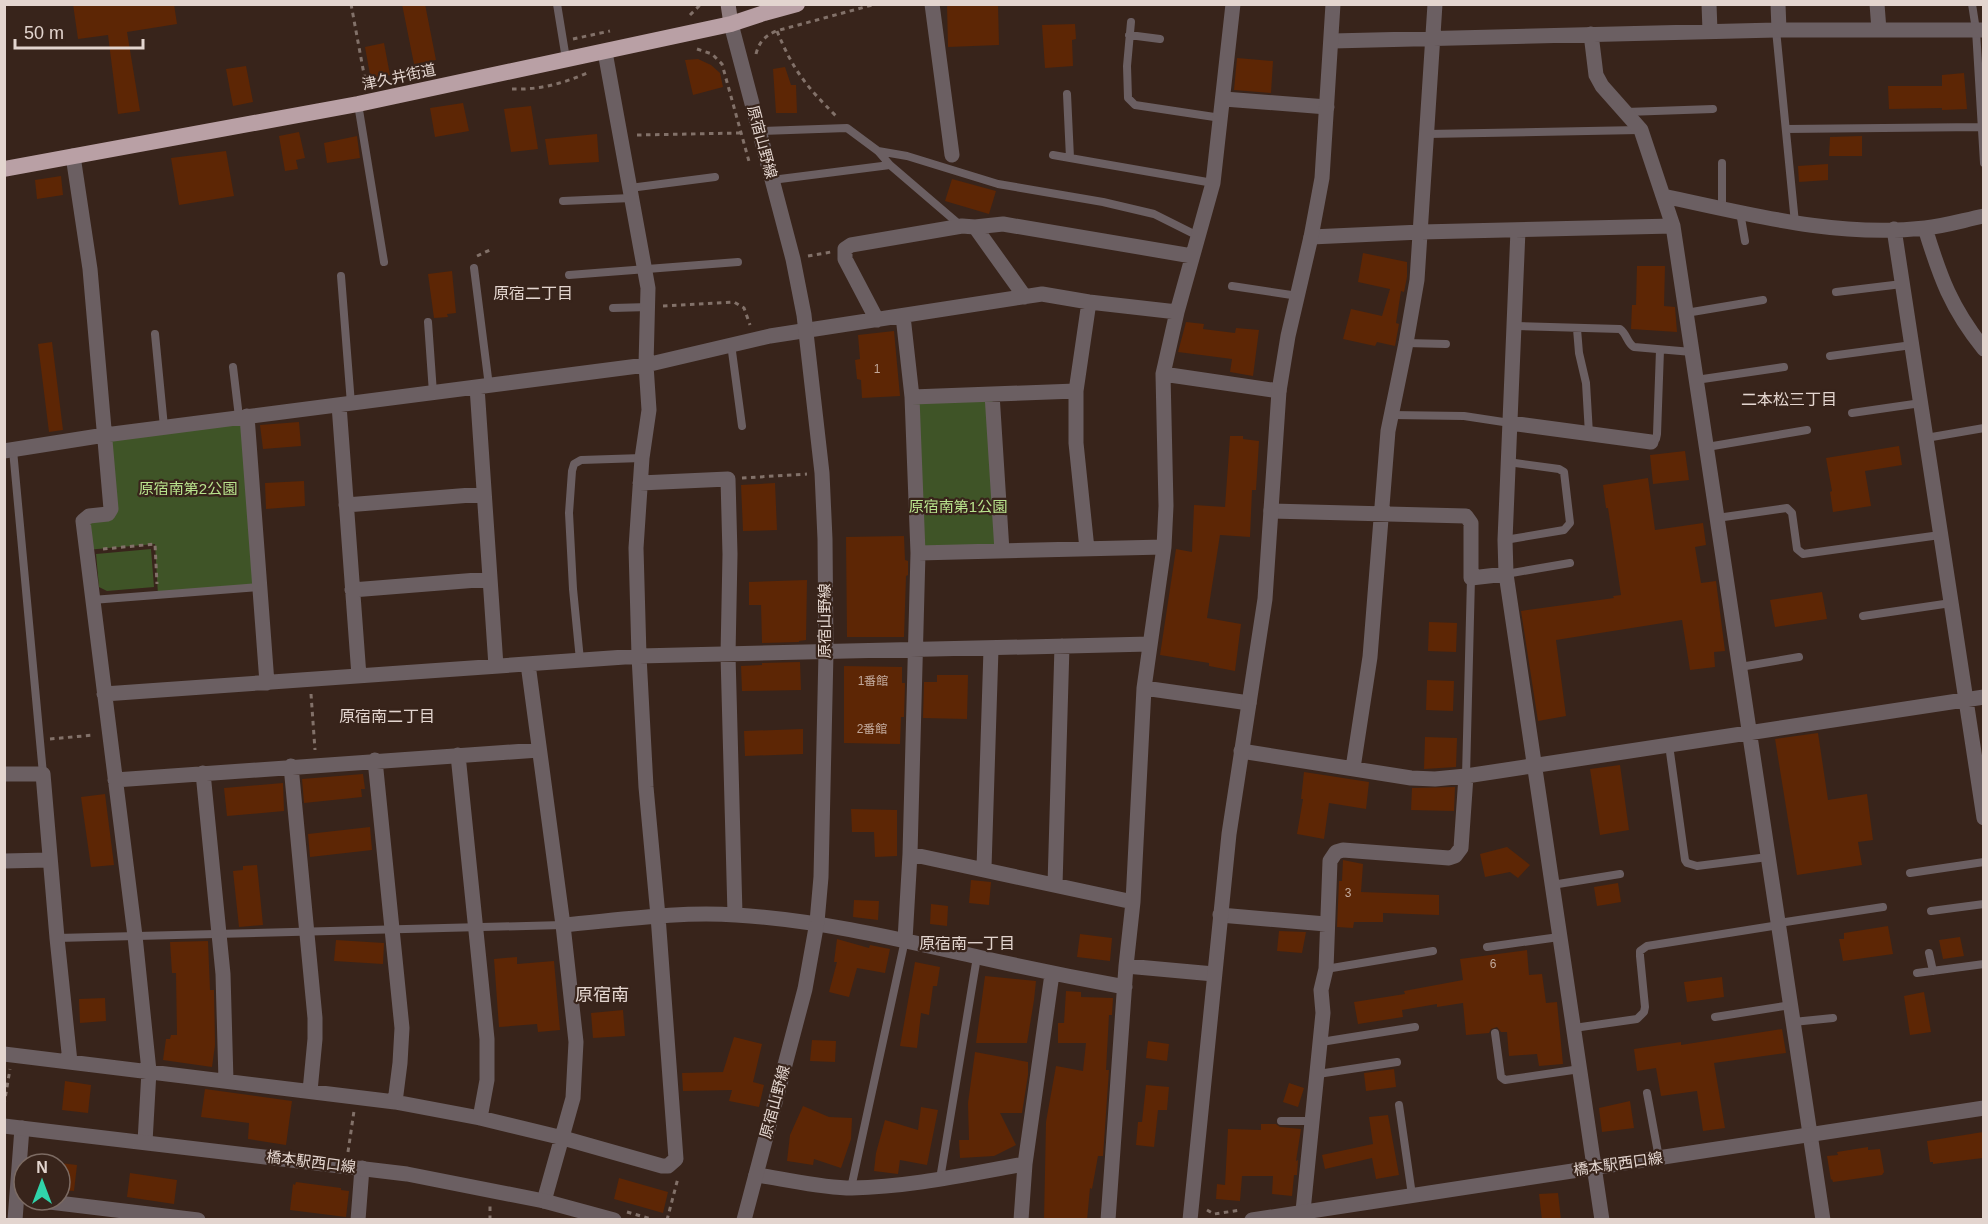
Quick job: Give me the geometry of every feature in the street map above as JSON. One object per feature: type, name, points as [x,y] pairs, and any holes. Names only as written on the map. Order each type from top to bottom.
[{"type":"highway","name":"津久井街道","points":[[4,169],[363,103],[731,24],[797,4]]},
{"type":"main road","points":[[728,4],[731,24]]},
{"type":"street","points":[[932,4],[952,155]]},
{"type":"street","points":[[1108,1220],[1126,966],[1133,903],[1144,688],[1164,547],[1166,495],[1163,374],[1177,312],[1213,183],[1233,4]]},
{"type":"street","points":[[1190,1220],[1220,915],[1241,751],[1265,599],[1279,391],[1322,178],[1333,4]]},
{"type":"street","points":[[1353,768],[1370,657],[1388,431],[1416,290],[1435,4]]},
{"type":"street","points":[[1709,4],[1710,31]]},
{"type":"street","points":[[1777,30],[1778,4]]},
{"type":"street","points":[[1876,4],[1879,30]]},
{"type":"street","name":"原宿山野線","points":[[731,24],[793,259],[807,331],[822,478],[825,539],[826,652],[821,878],[817,922],[805,989],[744,1220]]},
{"type":"street","points":[[1332,41],[1710,31],[1980,30]]},
{"type":"street","points":[[1590,34],[1596,75],[1602,86],[1641,130],[1673,226],[1823,1220]]},
{"type":"street","points":[[8,1055],[395,1102],[480,1118],[663,1166],[672,1164],[675,1160],[658,916],[646,787],[639,656],[636,548],[642,458],[649,410],[646,365],[649,307],[645,269],[605,52]]},
{"type":"street","points":[[1224,99],[1327,107]]},
{"type":"street","points":[[73,156],[90,269],[111,509],[108,513],[89,516],[83,521],[135,936],[149,1071],[145,1142]]},
{"type":"street","points":[[1663,196],[1795,224],[1851,230],[1925,228],[1983,216]]},
{"type":"street","points":[[877,320],[845,259],[845,249],[851,245],[1002,224],[1192,256]]},
{"type":"street","points":[[1311,237],[1673,226]]},
{"type":"street","points":[[968,227],[1025,297]]},
{"type":"street","points":[[1925,228],[1947,293],[1960,317],[1983,349]]},
{"type":"street","points":[[1894,229],[1983,818]]},
{"type":"street","points":[[1518,230],[1505,540],[1506,574],[1602,1220]]},
{"type":"street","points":[[9,451],[164,427],[646,365],[731,345],[807,331],[1042,294],[1177,312]]},
{"type":"street","points":[[1087,549],[1076,443],[1076,391],[1089,302]]},
{"type":"street","points":[[903,316],[912,397],[918,553],[910,854],[905,940]]},
{"type":"street","points":[[1163,374],[1279,391]]},
{"type":"street","points":[[483,387],[484,494],[496,666]]},
{"type":"street","points":[[912,397],[1076,391]]},
{"type":"street","points":[[992,394],[1002,551]]},
{"type":"street","points":[[345,405],[346,505],[359,676]]},
{"type":"street","points":[[243,417],[267,683]]},
{"type":"street","points":[[1510,423],[1651,442]]},
{"type":"street","points":[[640,483],[728,479],[729,655],[735,914]]},
{"type":"street","points":[[346,505],[484,494]]},
{"type":"street","points":[[1271,511],[1466,516],[1471,524],[1471,578],[1506,574]]},
{"type":"street","points":[[918,553],[1164,547]]},
{"type":"street","points":[[352,590],[490,579]]},
{"type":"street","points":[[104,694],[639,656],[1150,644]]},
{"type":"street","points":[[1055,885],[1062,646]]},
{"type":"street","points":[[984,868],[991,649]]},
{"type":"street","points":[[528,664],[576,1029],[573,1098],[544,1201]]},
{"type":"street","points":[[1144,688],[1249,703]]},
{"type":"street","points":[[1241,751],[1411,778],[1435,779],[1983,697]]},
{"type":"street","points":[[115,780],[539,750]]},
{"type":"street","points":[[458,755],[477,926],[488,1060],[480,1118]]},
{"type":"street","points":[[375,760],[402,1028],[402,1049],[395,1102]]},
{"type":"street","points":[[291,766],[315,1028],[310,1090]]},
{"type":"street","points":[[203,773],[219,933],[225,1017],[226,1081]]},
{"type":"street","points":[[4,774],[43,774],[49,860],[70,1062]]},
{"type":"street","points":[[1304,1211],[1321,1042],[1323,1013],[1321,990],[1326,969],[1330,861],[1336,852],[1343,850],[1449,858],[1455,856],[1459,852],[1462,838],[1466,776]]},
{"type":"street","points":[[910,854],[984,868],[1133,903]]},
{"type":"street","points":[[4,861],[49,860]]},
{"type":"street","points":[[564,925],[696,914],[735,914],[817,922],[1052,974],[1125,987]]},
{"type":"street","points":[[1220,915],[1326,924]]},
{"type":"street","points":[[1126,966],[1214,974]]},
{"type":"street","points":[[1021,1220],[1025,1164],[1052,974]]},
{"type":"street","name":"橋本駅西口線","points":[[1252,1220],[1983,1108]]},
{"type":"street","name":"橋本駅西口線","points":[[4,1126],[407,1174],[544,1201],[614,1220]]},
{"type":"street","points":[[19,1152],[21,1128]]},
{"type":"street","points":[[756,1174],[851,1188],[940,1179],[1025,1164]]},
{"type":"street","points":[[358,1220],[362,1168]]},
{"type":"street","points":[[72,1208],[198,1220]]},
{"type":"lane","points":[[557,4],[566,60]]},
{"type":"lane","points":[[1972,4],[1980,30],[1983,163]]},
{"type":"lane","points":[[1131,21],[1127,66],[1127,89],[1131,102],[1135,105],[1221,118]]},
{"type":"lane","points":[[1777,30],[1795,224]]},
{"type":"lane","points":[[1129,35],[1160,39]]},
{"type":"lane","points":[[1067,94],[1070,158]]},
{"type":"lane","points":[[363,103],[384,262]]},
{"type":"lane","points":[[1626,112],[1713,110]]},
{"type":"lane","points":[[1786,129],[1981,127]]},
{"type":"lane","points":[[759,131],[847,128],[878,151],[890,165],[968,227]]},
{"type":"lane","points":[[1427,135],[1641,130]]},
{"type":"lane","points":[[878,151],[907,156],[998,184],[1103,202],[1154,214],[1198,236]]},
{"type":"lane","points":[[1053,155],[1213,183]]},
{"type":"lane","points":[[1722,163],[1722,208]]},
{"type":"lane","points":[[772,180],[890,165]]},
{"type":"lane","points":[[564,201],[630,193],[715,177]]},
{"type":"lane","points":[[1740,212],[1745,242]]},
{"type":"lane","points":[[569,275],[738,262]]},
{"type":"lane","points":[[474,268],[483,387]]},
{"type":"lane","points":[[341,276],[345,405]]},
{"type":"lane","points":[[1836,292],[1902,284]]},
{"type":"lane","points":[[1232,286],[1298,296]]},
{"type":"lane","points":[[1686,313],[1763,300]]},
{"type":"lane","points":[[613,308],[649,307]]},
{"type":"lane","points":[[428,322],[433,393]]},
{"type":"lane","points":[[1514,326],[1620,329],[1632,346],[1692,352]]},
{"type":"lane","points":[[1577,328],[1579,353],[1586,383],[1589,435]]},
{"type":"lane","points":[[155,334],[164,427]]},
{"type":"lane","points":[[1406,343],[1446,345]]},
{"type":"lane","points":[[731,345],[742,426]]},
{"type":"lane","points":[[1830,356],[1912,345]]},
{"type":"lane","points":[[1651,442],[1656,439],[1660,350]]},
{"type":"lane","points":[[233,367],[243,417]]},
{"type":"lane","points":[[1696,380],[1784,367]]},
{"type":"lane","points":[[1852,413],[1921,403]]},
{"type":"lane","points":[[1391,415],[1464,416],[1510,423]]},
{"type":"lane","points":[[1926,438],[1983,428]]},
{"type":"lane","points":[[1707,447],[1807,430]]},
{"type":"lane","points":[[9,451],[43,774]]},
{"type":"lane","points":[[579,660],[569,521],[570,487],[574,464],[581,460],[642,458]]},
{"type":"lane","points":[[1505,540],[1564,530],[1570,523],[1564,472],[1559,469],[1508,462]]},
{"type":"lane","points":[[1717,518],[1787,508],[1792,513],[1797,549],[1803,554],[1940,535]]},
{"type":"lane","points":[[1506,574],[1570,563]]},
{"type":"lane","points":[[1466,776],[1471,578]]},
{"type":"lane","points":[[92,600],[259,587]]},
{"type":"lane","points":[[1863,616],[1951,603]]},
{"type":"lane","points":[[1740,668],[1799,657]]},
{"type":"lane","points":[[1669,745],[1687,863],[1697,866],[1768,857]]},
{"type":"lane","points":[[1910,873],[1983,862]]},
{"type":"lane","points":[[1552,885],[1620,874]]},
{"type":"lane","points":[[1931,911],[1983,904]]},
{"type":"lane","points":[[1574,1028],[1637,1019],[1642,1016],[1645,1007],[1640,951],[1647,946],[1883,907]]},
{"type":"lane","points":[[57,938],[564,925]]},
{"type":"lane","points":[[1487,947],[1559,937]]},
{"type":"lane","points":[[851,1188],[905,940]]},
{"type":"lane","points":[[1326,969],[1433,951]]},
{"type":"lane","points":[[1929,953],[1933,971]]},
{"type":"lane","points":[[940,1179],[977,957]]},
{"type":"lane","points":[[1917,973],[1983,964]]},
{"type":"lane","points":[[1715,1017],[1791,1005]]},
{"type":"lane","points":[[1793,1022],[1833,1018]]},
{"type":"lane","points":[[1321,1042],[1415,1027]]},
{"type":"lane","points":[[1496,1033],[1502,1077],[1505,1080],[1580,1069]]},
{"type":"lane","points":[[1318,1074],[1397,1062]]},
{"type":"lane","points":[[1647,1093],[1659,1158]]},
{"type":"lane","points":[[1399,1104],[1412,1195]]},
{"type":"lane","points":[[1281,1121],[1313,1121]]},
{"type":"path","points":[[351,4],[363,103]]},
{"type":"path","points":[[697,9],[701,4]]},
{"type":"path","points":[[760,44],[768,35],[776,31],[876,4]]},
{"type":"path","points":[[776,31],[793,67],[808,87],[847,128]]},
{"type":"path","points":[[707,52],[712,54]]},
{"type":"path","points":[[620,136],[741,133]]},
{"type":"path","points":[[474,257],[492,249]]},
{"type":"path","points":[[806,257],[845,249]]},
{"type":"path","points":[[649,307],[734,302],[744,308],[751,327],[756,328]]},
{"type":"path","points":[[728,479],[810,474]]},
{"type":"path","points":[[86,550],[155,544],[158,595]]},
{"type":"path","points":[[310,680],[316,764]]},
{"type":"path","points":[[39,740],[109,734]]},
{"type":"path","points":[[4,1105],[8,1055]]},
{"type":"path","points":[[348,1157],[356,1098]]},
{"type":"path","points":[[667,1220],[678,1177]]},
{"type":"path","points":[[490,1200],[490,1220]]},
{"type":"green space","name":"原宿南第1公園","points":[[992,394],[1002,551],[918,553],[912,397]]},
{"type":"green space","name":"原宿南第2公園","points":[[247,416],[259,587],[158,595],[155,544],[86,550],[89,516],[108,513],[105,435]]},
{"type":"green space","points":[[151,549],[154,587],[107,591],[99,587],[96,554]]},
{"type":"building","points":[[73,4],[174,4],[177,24],[127,32],[140,111],[118,114],[108,35],[78,39]]},
{"type":"building","points":[[402,4],[425,4],[436,60],[414,64]]},
{"type":"building","points":[[947,4],[998,4],[999,45],[948,47]]},
{"type":"building","points":[[1075,24],[1076,39],[1072,40],[1073,66],[1045,68],[1042,25]]},
{"type":"building","points":[[384,43],[390,75],[371,80],[365,47]]},
{"type":"building","points":[[1237,58],[1273,61],[1271,93],[1234,90]]},
{"type":"building","points":[[698,59],[711,65],[720,73],[723,87],[693,95],[685,60]]},
{"type":"building","points":[[246,66],[253,102],[233,106],[226,69]]},
{"type":"building","points":[[785,67],[791,85],[796,85],[797,113],[776,113],[773,69]]},
{"type":"building","points":[[1964,73],[1967,109],[1889,109],[1888,86],[1942,86],[1942,75]]},
{"type":"building","points":[[463,103],[469,131],[435,137],[430,108]]},
{"type":"building","points":[[531,106],[538,149],[511,152],[504,109]]},
{"type":"building","points":[[299,132],[305,158],[296,160],[298,169],[285,171],[279,136]]},
{"type":"building","points":[[597,134],[599,162],[549,165],[545,139]]},
{"type":"building","points":[[357,136],[360,158],[327,163],[324,143]]},
{"type":"building","points":[[1862,136],[1862,156],[1829,156],[1830,137]]},
{"type":"building","points":[[226,151],[234,196],[179,205],[171,158]]},
{"type":"building","points":[[1828,164],[1828,180],[1799,182],[1798,166]]},
{"type":"building","points":[[61,176],[63,195],[37,199],[35,180]]},
{"type":"building","points":[[952,179],[996,191],[989,214],[945,201]]},
{"type":"building","points":[[1363,253],[1407,262],[1407,277],[1404,292],[1401,291],[1396,323],[1399,324],[1395,346],[1377,342],[1375,346],[1343,339],[1351,309],[1382,316],[1390,289],[1358,282]]},
{"type":"building","points":[[1637,266],[1665,266],[1664,306],[1675,307],[1677,332],[1631,329],[1632,305],[1636,305]]},
{"type":"building","points":[[452,271],[456,313],[447,314],[448,317],[434,318],[428,274]]},
{"type":"building","points":[[1186,322],[1204,324],[1203,329],[1235,333],[1236,328],[1259,330],[1253,376],[1230,372],[1232,359],[1178,352]]},
{"type":"building","points":[[894,331],[900,396],[862,398],[861,380],[857,379],[855,360],[860,359],[858,335]]},
{"type":"building","points":[[52,342],[63,430],[49,432],[38,344]]},
{"type":"building","points":[[299,422],[301,446],[263,449],[260,425]]},
{"type":"building","points":[[1230,436],[1243,436],[1243,439],[1259,441],[1256,490],[1252,490],[1250,537],[1220,535],[1207,618],[1241,624],[1235,671],[1209,666],[1209,663],[1160,655],[1176,549],[1192,552],[1194,505],[1225,507]]},
{"type":"building","points":[[1899,446],[1902,465],[1865,471],[1871,506],[1833,512],[1826,458]]},
{"type":"building","points":[[1685,451],[1689,480],[1653,484],[1650,455]]},
{"type":"building","points":[[1648,478],[1655,530],[1703,523],[1706,545],[1695,547],[1701,583],[1716,581],[1725,651],[1714,652],[1715,667],[1690,670],[1682,620],[1556,640],[1566,716],[1538,721],[1521,611],[1614,598],[1613,596],[1621,595],[1603,485]]},
{"type":"building","points":[[304,481],[305,506],[266,509],[265,483]]},
{"type":"building","points":[[775,483],[777,530],[743,531],[741,485]]},
{"type":"building","points":[[904,536],[908,575],[906,576],[904,637],[847,637],[846,537]]},
{"type":"building","points":[[807,580],[806,640],[762,643],[761,605],[749,605],[749,582]]},
{"type":"building","points":[[1822,592],[1827,619],[1775,627],[1770,600]]},
{"type":"building","points":[[1429,622],[1457,623],[1456,652],[1428,651]]},
{"type":"building","points":[[800,662],[801,690],[742,691],[741,666]]},
{"type":"building","points":[[844,666],[902,667],[902,683],[905,683],[900,744],[844,743]]},
{"type":"building","points":[[937,675],[968,675],[967,719],[923,718],[924,682],[937,682]]},
{"type":"building","points":[[1427,680],[1454,681],[1453,711],[1426,710]]},
{"type":"building","points":[[803,729],[803,754],[745,756],[744,731]]},
{"type":"building","points":[[1818,733],[1828,800],[1867,794],[1873,840],[1858,842],[1862,865],[1797,875],[1775,739]]},
{"type":"building","points":[[1425,737],[1457,738],[1456,767],[1424,769]]},
{"type":"building","points":[[1620,765],[1629,830],[1600,835],[1590,769]]},
{"type":"building","points":[[1304,772],[1369,782],[1366,809],[1329,803],[1324,839],[1297,834],[1303,799],[1301,799]]},
{"type":"building","points":[[363,774],[365,789],[361,789],[362,797],[304,803],[302,779]]},
{"type":"building","points":[[283,783],[284,811],[227,816],[224,788]]},
{"type":"building","points":[[1455,787],[1454,811],[1411,810],[1412,788]]},
{"type":"building","points":[[105,794],[114,865],[91,867],[81,797]]},
{"type":"building","points":[[851,809],[897,810],[897,856],[875,857],[874,832],[852,832]]},
{"type":"building","points":[[370,827],[372,850],[310,857],[308,834]]},
{"type":"building","points":[[1507,847],[1530,865],[1518,878],[1510,872],[1485,877],[1480,854]]},
{"type":"building","points":[[1343,860],[1363,864],[1361,892],[1439,895],[1439,915],[1383,913],[1383,922],[1354,922],[1353,928],[1337,927],[1339,881],[1342,881]]},
{"type":"building","points":[[257,865],[263,925],[239,927],[233,871],[243,870],[243,866]]},
{"type":"building","points":[[971,880],[991,882],[989,905],[969,903]]},
{"type":"building","points":[[1618,883],[1621,902],[1597,906],[1594,887]]},
{"type":"building","points":[[854,900],[879,901],[878,920],[853,917]]},
{"type":"building","points":[[931,904],[948,906],[947,926],[930,924]]},
{"type":"building","points":[[1888,926],[1893,954],[1843,961],[1839,939],[1844,939],[1844,933]]},
{"type":"building","points":[[1279,931],[1306,932],[1302,953],[1277,951]]},
{"type":"building","points":[[1080,934],[1112,938],[1110,961],[1077,957]]},
{"type":"building","points":[[1960,937],[1964,956],[1943,959],[1939,940]]},
{"type":"building","points":[[837,939],[869,948],[870,945],[890,949],[885,973],[857,968],[849,997],[829,992],[837,962],[834,962]]},
{"type":"building","points":[[336,940],[384,943],[383,964],[334,961]]},
{"type":"building","points":[[208,941],[210,990],[214,990],[215,1045],[212,1067],[163,1060],[166,1039],[170,1039],[171,1035],[177,1035],[176,973],[172,973],[170,942]]},
{"type":"building","points":[[1527,950],[1529,975],[1542,974],[1546,1003],[1557,1002],[1563,1064],[1539,1066],[1537,1054],[1509,1056],[1507,1032],[1501,1032],[1497,1027],[1491,1029],[1489,1033],[1466,1035],[1463,1003],[1437,1007],[1437,1004],[1402,1010],[1403,1017],[1358,1024],[1354,1002],[1405,994],[1404,991],[1463,980],[1460,959]]},
{"type":"building","points":[[517,957],[517,964],[554,961],[560,1030],[538,1032],[537,1024],[499,1027],[494,959]]},
{"type":"building","points":[[915,962],[940,967],[937,986],[933,986],[929,1015],[921,1013],[917,1048],[900,1046]]},
{"type":"building","points":[[985,976],[1036,981],[1027,1043],[976,1043]]},
{"type":"building","points":[[1722,977],[1724,997],[1687,1002],[1684,982]]},
{"type":"building","points":[[1066,991],[1081,992],[1081,997],[1113,998],[1112,1015],[1109,1015],[1106,1070],[1109,1070],[1103,1156],[1098,1156],[1092,1189],[1090,1188],[1087,1220],[1044,1220],[1046,1122],[1056,1066],[1083,1071],[1086,1043],[1058,1043],[1058,1023],[1064,1023]]},
{"type":"building","points":[[1924,992],[1931,1032],[1910,1035],[1904,996]]},
{"type":"building","points":[[105,998],[106,1021],[80,1023],[79,999]]},
{"type":"building","points":[[623,1010],[625,1036],[593,1038],[591,1013]]},
{"type":"building","points":[[1782,1029],[1786,1053],[1714,1063],[1725,1128],[1703,1131],[1697,1091],[1661,1096],[1656,1068],[1637,1071],[1634,1049],[1681,1042],[1681,1045]]},
{"type":"building","points":[[734,1037],[762,1044],[753,1082],[764,1085],[759,1107],[729,1101],[732,1090],[683,1091],[682,1073],[723,1072]]},
{"type":"building","points":[[812,1040],[836,1041],[835,1062],[810,1061]]},
{"type":"building","points":[[1148,1041],[1169,1044],[1167,1061],[1146,1058]]},
{"type":"building","points":[[975,1052],[1028,1062],[1028,1075],[1022,1113],[1000,1113],[1016,1145],[994,1156],[960,1158],[959,1140],[969,1140],[968,1103]]},
{"type":"building","points":[[1394,1069],[1396,1087],[1366,1091],[1364,1073]]},
{"type":"building","points":[[65,1081],[91,1085],[88,1113],[62,1110]]},
{"type":"building","points":[[1289,1083],[1304,1088],[1298,1107],[1283,1102]]},
{"type":"building","points":[[1146,1085],[1169,1087],[1167,1110],[1158,1110],[1154,1147],[1136,1145],[1138,1122],[1142,1122]]},
{"type":"building","points":[[205,1089],[292,1101],[286,1145],[248,1139],[249,1123],[201,1117]]},
{"type":"building","points":[[1630,1101],[1634,1128],[1602,1132],[1599,1108]]},
{"type":"building","points":[[803,1106],[829,1117],[852,1118],[851,1139],[841,1168],[814,1159],[813,1165],[787,1161],[790,1135]]},
{"type":"building","points":[[921,1107],[938,1110],[927,1165],[900,1160],[898,1174],[874,1171],[876,1153],[885,1120],[918,1130]]},
{"type":"building","points":[[1388,1115],[1399,1175],[1376,1179],[1372,1158],[1325,1169],[1322,1155],[1373,1144],[1369,1117]]},
{"type":"building","points":[[1261,1124],[1276,1124],[1280,1127],[1301,1129],[1296,1161],[1298,1160],[1297,1175],[1294,1175],[1292,1196],[1272,1194],[1273,1176],[1242,1176],[1240,1201],[1216,1199],[1217,1184],[1225,1185],[1228,1129],[1261,1130]]},
{"type":"building","points":[[1983,1132],[1983,1158],[1933,1164],[1930,1162],[1927,1141]]},
{"type":"building","points":[[1868,1147],[1868,1150],[1880,1149],[1884,1172],[1882,1175],[1833,1182],[1831,1180],[1827,1156]]},
{"type":"building","points":[[72,1164],[77,1165],[74,1191],[72,1191]]},
{"type":"building","points":[[130,1173],[177,1180],[174,1204],[127,1197]]},
{"type":"building","points":[[619,1178],[668,1192],[663,1213],[614,1199]]},
{"type":"building","points":[[296,1182],[349,1191],[346,1217],[290,1210],[293,1184],[295,1185]]},
{"type":"building","points":[[1558,1193],[1561,1220],[1542,1220],[1539,1194]]},
{"type":"district","name":"原宿二丁目","points":[[533,293]]},
{"type":"district","name":"二本松三丁目","points":[[1789,399]]},
{"type":"district","name":"原宿南二丁目","points":[[387,716]]},
{"type":"district","name":"原宿南一丁目","points":[[967,943]]},
{"type":"district","name":"原宿南","points":[[602,995]]}]
